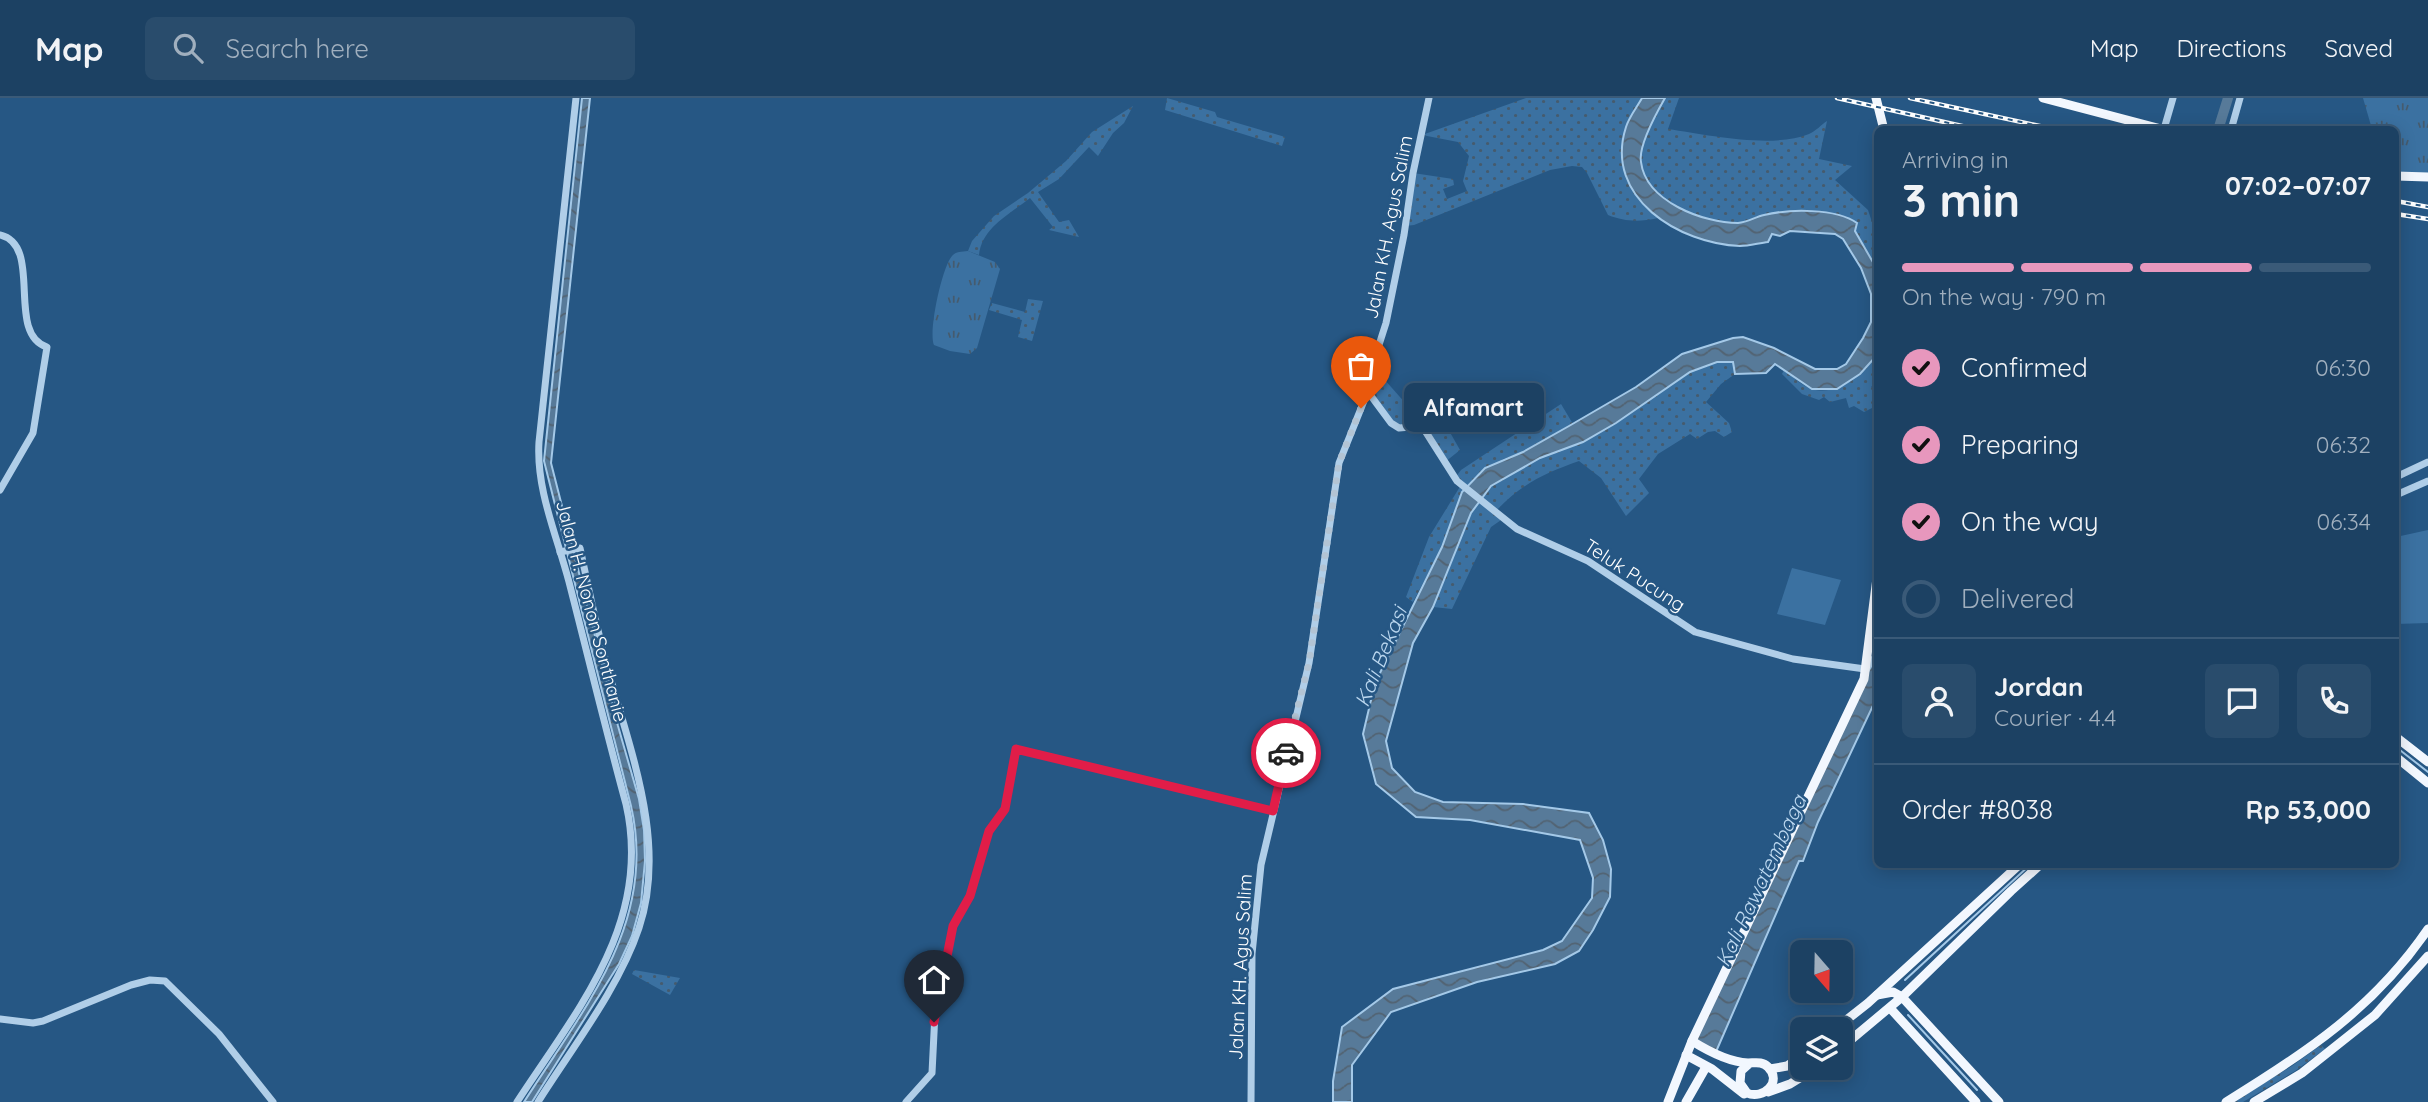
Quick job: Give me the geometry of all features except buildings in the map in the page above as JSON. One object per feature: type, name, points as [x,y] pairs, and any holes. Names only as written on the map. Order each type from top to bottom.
[{"type":"main road","points":[[1876,98],[1883,126]]},
{"type":"main road","points":[[2043,98],[2153,126]]},
{"type":"main road","points":[[2399,176],[2428,177]]},
{"type":"main road","points":[[1668,1102],[1864,679],[1874,600]]},
{"type":"main road","points":[[2399,739],[2428,762]]},
{"type":"main road","points":[[2399,759],[2428,783]]},
{"type":"main road","points":[[1850,1017],[2016,868]]},
{"type":"main road","points":[[1853,1039],[1893,1011],[1915,985],[2037,868]]},
{"type":"main road","points":[[2226,1102],[2307,1052],[2347,1020],[2387,980],[2428,929]]},
{"type":"main road","points":[[2254,1102],[2302,1073],[2375,1015],[2428,956]]},
{"type":"main road","points":[[1901,972],[1898,980],[1903,987],[1915,985]]},
{"type":"main road","points":[[1877,995],[1893,992],[1905,999],[1999,1102]]},
{"type":"main road","points":[[1893,1011],[1976,1102]]},
{"type":"main road","points":[[1695,1043],[1732,1060],[1761,1063],[1775,1069],[1790,1065]]},
{"type":"main road","points":[[1688,1056],[1752,1097],[1799,1080]]},
{"type":"main road","points":[[1750,1063],[1741,1071],[1739,1080],[1743,1090],[1752,1097]]},
{"type":"main road","points":[[1686,1102],[1704,1066]]},
{"type":"main road","points":[[1775,1069],[1779,1088]]},
{"type":"main road","points":[[1766,1093],[1773,1082],[1775,1069]]},
{"type":"street","name":"Jalan H. Nonon Sonthanie","points":[[517,1102],[590,990],[607,959],[624,915],[630,889],[632,861],[629,821],[563,551],[542,489],[538,459],[576,98]]},
{"type":"street","name":"Jalan KH. Agus Salim","points":[[1251,1102],[1250,1011],[1259,876],[1309,663],[1339,463],[1366,395],[1370,367],[1386,323],[1404,235],[1409,189],[1429,98]]},
{"type":"street","points":[[2166,126],[2173,98]]},
{"type":"street","points":[[2232,126],[2241,98]]},
{"type":"street","points":[[0,235],[12,238],[15,243],[21,260],[26,310],[32,335],[36,342],[47,347],[33,433],[0,490]]},
{"type":"street","name":"Teluk Pucung","points":[[1366,395],[1371,396],[1391,423],[1399,428],[1422,426],[1457,481],[1517,529],[1588,561],[1695,632],[1793,659],[1865,669]]},
{"type":"street","points":[[2399,476],[2428,462]]},
{"type":"street","points":[[2399,494],[2428,481]]},
{"type":"street","name":"Jalan H. Nonon Sonthanie","points":[[538,1102],[626,959],[642,918],[648,884],[648,831],[643,800],[577,548],[563,551]]},
{"type":"street","points":[[579,620],[593,616]]},
{"type":"street","points":[[1865,669],[1874,659]]},
{"type":"street","points":[[906,1102],[931,1076],[934,1068],[934,1022],[953,926],[970,896],[989,831],[1005,809],[1016,749],[1273,811]]},
{"type":"street","points":[[0,1019],[33,1023],[43,1021],[131,985],[149,980],[165,981],[219,1034],[273,1102]]},
{"type":"green space","points":[[1167,98],[1215,112],[1217,117],[1285,137],[1282,146],[1165,110]]},
{"type":"green space","points":[[1526,98],[1642,98],[1626,126],[1658,218],[1633,221],[1608,215],[1587,173],[1582,167],[1572,166],[1550,170],[1414,225],[1405,226],[1413,173],[1453,179],[1454,185],[1443,189],[1447,199],[1467,191],[1463,181],[1469,156],[1458,142],[1422,135]]},
{"type":"green space","points":[[1665,98],[1679,98],[1668,129],[1720,137],[1759,141],[1794,138],[1812,133],[1827,121],[1819,159],[1852,166],[1835,180],[1868,210],[1874,228],[1874,265],[1848,217],[1819,212],[1788,212],[1769,214],[1738,223],[1709,219],[1679,208],[1653,188],[1645,176],[1641,155],[1649,129]]},
{"type":"green space","points":[[2363,98],[2428,98],[2428,177],[2399,176],[2399,126],[2371,126]]},
{"type":"green space","points":[[1133,106],[1124,123],[1113,133],[1098,156],[1089,147],[1059,179],[1038,192],[1059,222],[1069,220],[1079,237],[1049,230],[1053,227],[1030,198],[991,229],[981,245],[979,255],[968,251],[972,241],[994,216],[1028,193],[1066,161],[1092,132]]},
{"type":"green space","points":[[968,251],[995,262],[1000,269],[977,348],[970,354],[934,345],[933,338],[937,300],[948,262],[955,253]]},
{"type":"green space","points":[[1028,299],[1043,301],[1032,341],[1018,337],[1022,320],[989,310],[992,303],[1025,312]]},
{"type":"green space","points":[[1874,359],[1874,384],[1871,387],[1874,389],[1874,407],[1864,412],[1854,406],[1849,408],[1846,398],[1830,402],[1824,397],[1819,400],[1802,394],[1782,374],[1784,370],[1801,383],[1821,391],[1850,382]]},
{"type":"green space","points":[[1733,361],[1735,374],[1721,384],[1706,402],[1729,423],[1732,432],[1724,437],[1715,431],[1708,432],[1697,439],[1690,434],[1658,454],[1639,479],[1649,493],[1626,516],[1601,478],[1579,461],[1534,480],[1496,511],[1504,518],[1491,527],[1452,609],[1433,607],[1471,513],[1490,486],[1540,458],[1583,442],[1616,423],[1690,372],[1717,362]]},
{"type":"green space","points":[[1370,367],[1407,405],[1430,403],[1435,406],[1460,450],[1445,462],[1425,429],[1399,428],[1366,395]]},
{"type":"green space","points":[[1561,404],[1573,424],[1523,452],[1503,459],[1462,492],[1442,547],[1413,602],[1406,597],[1429,537],[1461,485],[1455,478],[1461,470]]},
{"type":"green space","points":[[2428,530],[2428,623],[2399,624],[2399,536]]},
{"type":"green space","points":[[1792,568],[1841,580],[1825,625],[1777,614]]},
{"type":"green space","points":[[634,970],[680,978],[670,995],[632,974]]},
{"type":"green space","points":[[2321,1045],[2325,1049],[2295,1071],[2243,1102],[2233,1102],[2292,1066]]},
{"type":"water","points":[[582,98],[590,98],[551,463],[639,799],[645,861],[641,903],[632,936],[619,964],[532,1102],[524,1102],[591,998],[610,963],[625,927],[634,889],[637,848],[631,806],[544,461]]},
{"type":"water","points":[[1642,98],[1665,98],[1645,138],[1641,162],[1645,176],[1653,188],[1679,208],[1724,222],[1745,222],[1764,215],[1799,211],[1825,212],[1857,223],[1855,231],[1874,264],[1874,358],[1860,374],[1837,389],[1812,389],[1775,364],[1766,373],[1735,374],[1733,362],[1717,362],[1690,372],[1616,423],[1583,442],[1540,458],[1491,486],[1471,513],[1433,607],[1413,643],[1386,741],[1392,768],[1415,792],[1443,802],[1523,804],[1589,813],[1603,840],[1611,869],[1610,897],[1579,951],[1555,964],[1477,982],[1391,1012],[1352,1065],[1352,1102],[1333,1102],[1333,1081],[1342,1027],[1393,989],[1543,950],[1562,941],[1592,898],[1593,878],[1580,840],[1470,820],[1416,817],[1376,784],[1363,734],[1375,683],[1442,547],[1462,492],[1485,468],[1523,452],[1569,426],[1636,387],[1682,354],[1743,337],[1774,348],[1815,369],[1837,369],[1846,364],[1871,322],[1871,294],[1861,268],[1843,239],[1835,234],[1790,231],[1780,236],[1772,234],[1768,242],[1740,246],[1694,237],[1671,226],[1652,212],[1636,195],[1626,175],[1622,152],[1627,123]]},
{"type":"water","points":[[1874,661],[1874,703],[1818,822],[1803,861],[1799,861],[1715,1054],[1692,1041]]},
{"type":"waterway","name":"Kali Rawatembaga","points":[[2219,126],[2228,98]]},
{"type":"waterway","points":[[2399,749],[2428,772]]},
{"type":"waterway","points":[[1905,980],[2027,868]]},
{"type":"waterway","points":[[1908,1015],[1977,1090]]},
{"type":"railway","points":[[1837,98],[1962,126]]},
{"type":"railway","points":[[1910,98],[2040,126]]},
{"type":"railway","points":[[2399,202],[2428,207]]},
{"type":"railway","points":[[2399,214],[2428,219]]},
{"type":"way so far","points":[[1286,753],[1313,642],[1339,463],[1361,408]]},
{"type":"place","name":"Alfamart","points":[[1361,408]]},
{"type":"route","points":[[934,1022],[953,926],[970,896],[989,831],[1005,809],[1016,749],[1273,811],[1286,753]]},
{"type":"water label","name":"Kali Bekasi","points":[[1381,657]]}]
